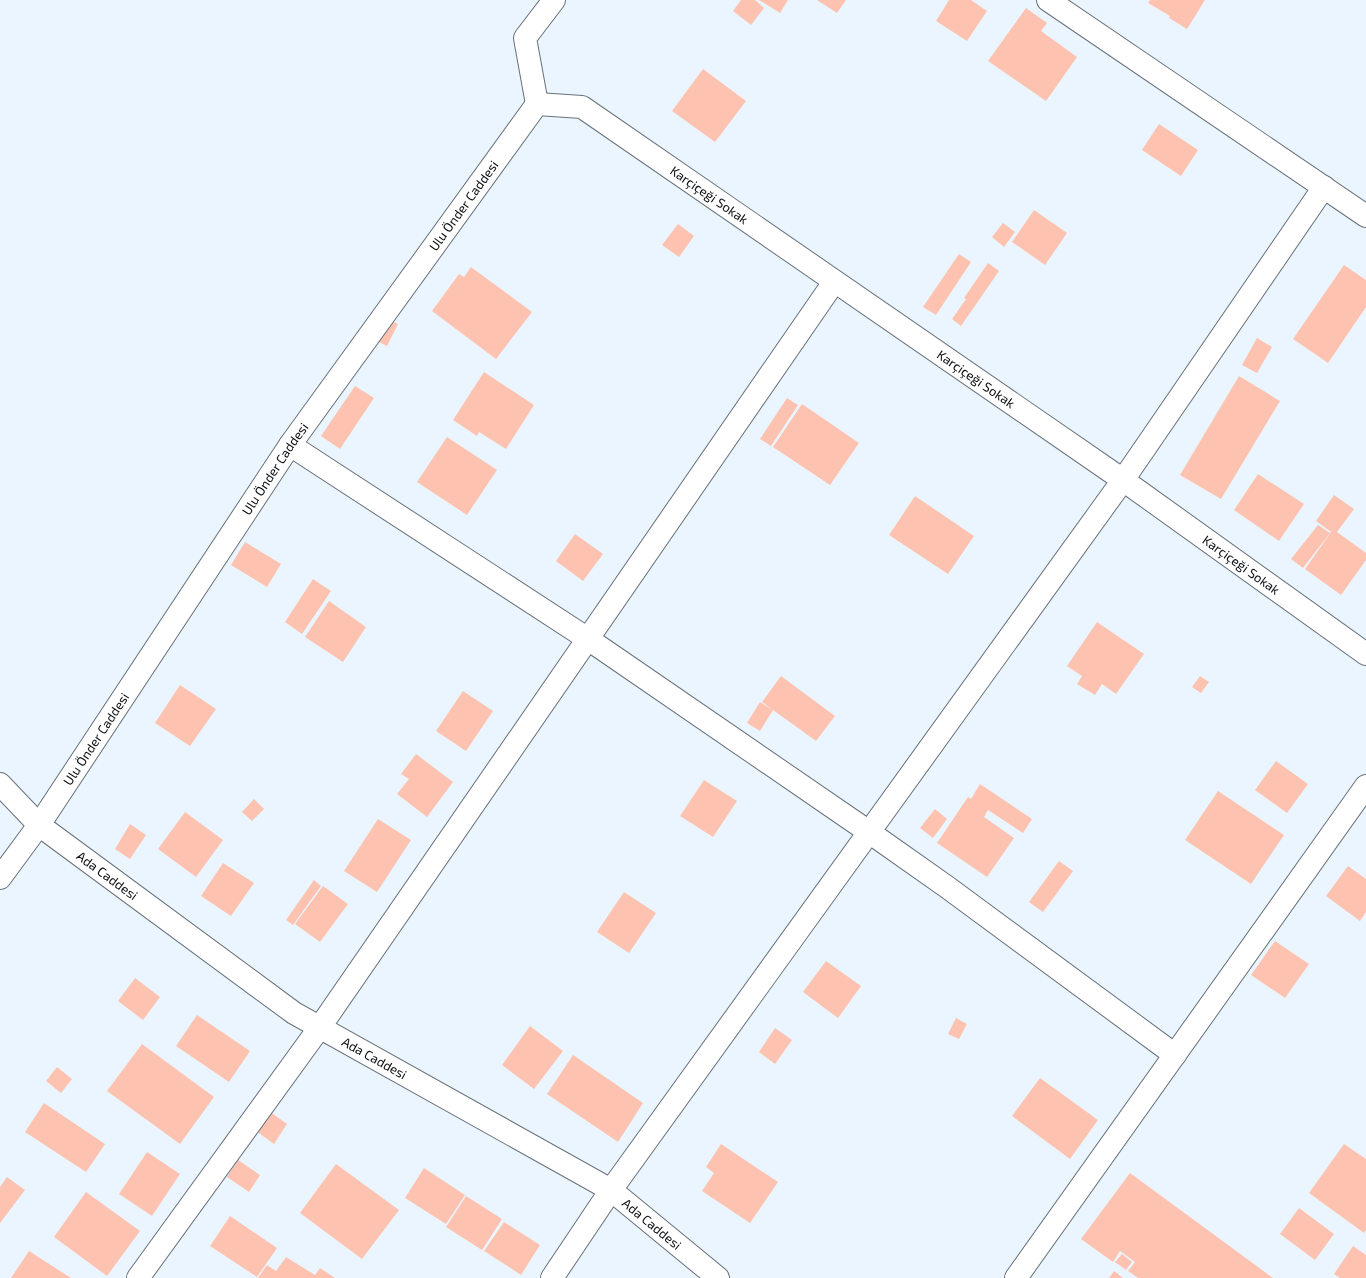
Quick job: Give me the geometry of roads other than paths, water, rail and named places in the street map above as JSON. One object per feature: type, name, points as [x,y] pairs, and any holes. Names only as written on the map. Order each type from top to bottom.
[{"type":"street","points":[[537,104],[525,38],[554,0]]},
{"type":"street","points":[[1048,0],[1366,216]]},
{"type":"street","name":"Karçiçeği Sokak","points":[[537,104],[582,108],[1123,480],[1366,654]]},
{"type":"street","name":"Ulu Önder Caddesi","points":[[0,878],[39,825],[290,445],[537,104]]},
{"type":"street","points":[[552,1278],[611,1190],[1123,480],[1324,187]]},
{"type":"street","points":[[138,1278],[320,1028],[834,282]]},
{"type":"street","points":[[290,445],[588,639],[869,832],[947,887],[1175,1054]]},
{"type":"street","name":"Ada Caddesi","points":[[0,784],[39,825],[294,1013],[611,1190],[718,1278]]},
{"type":"street","points":[[1016,1278],[1366,786]]}]
